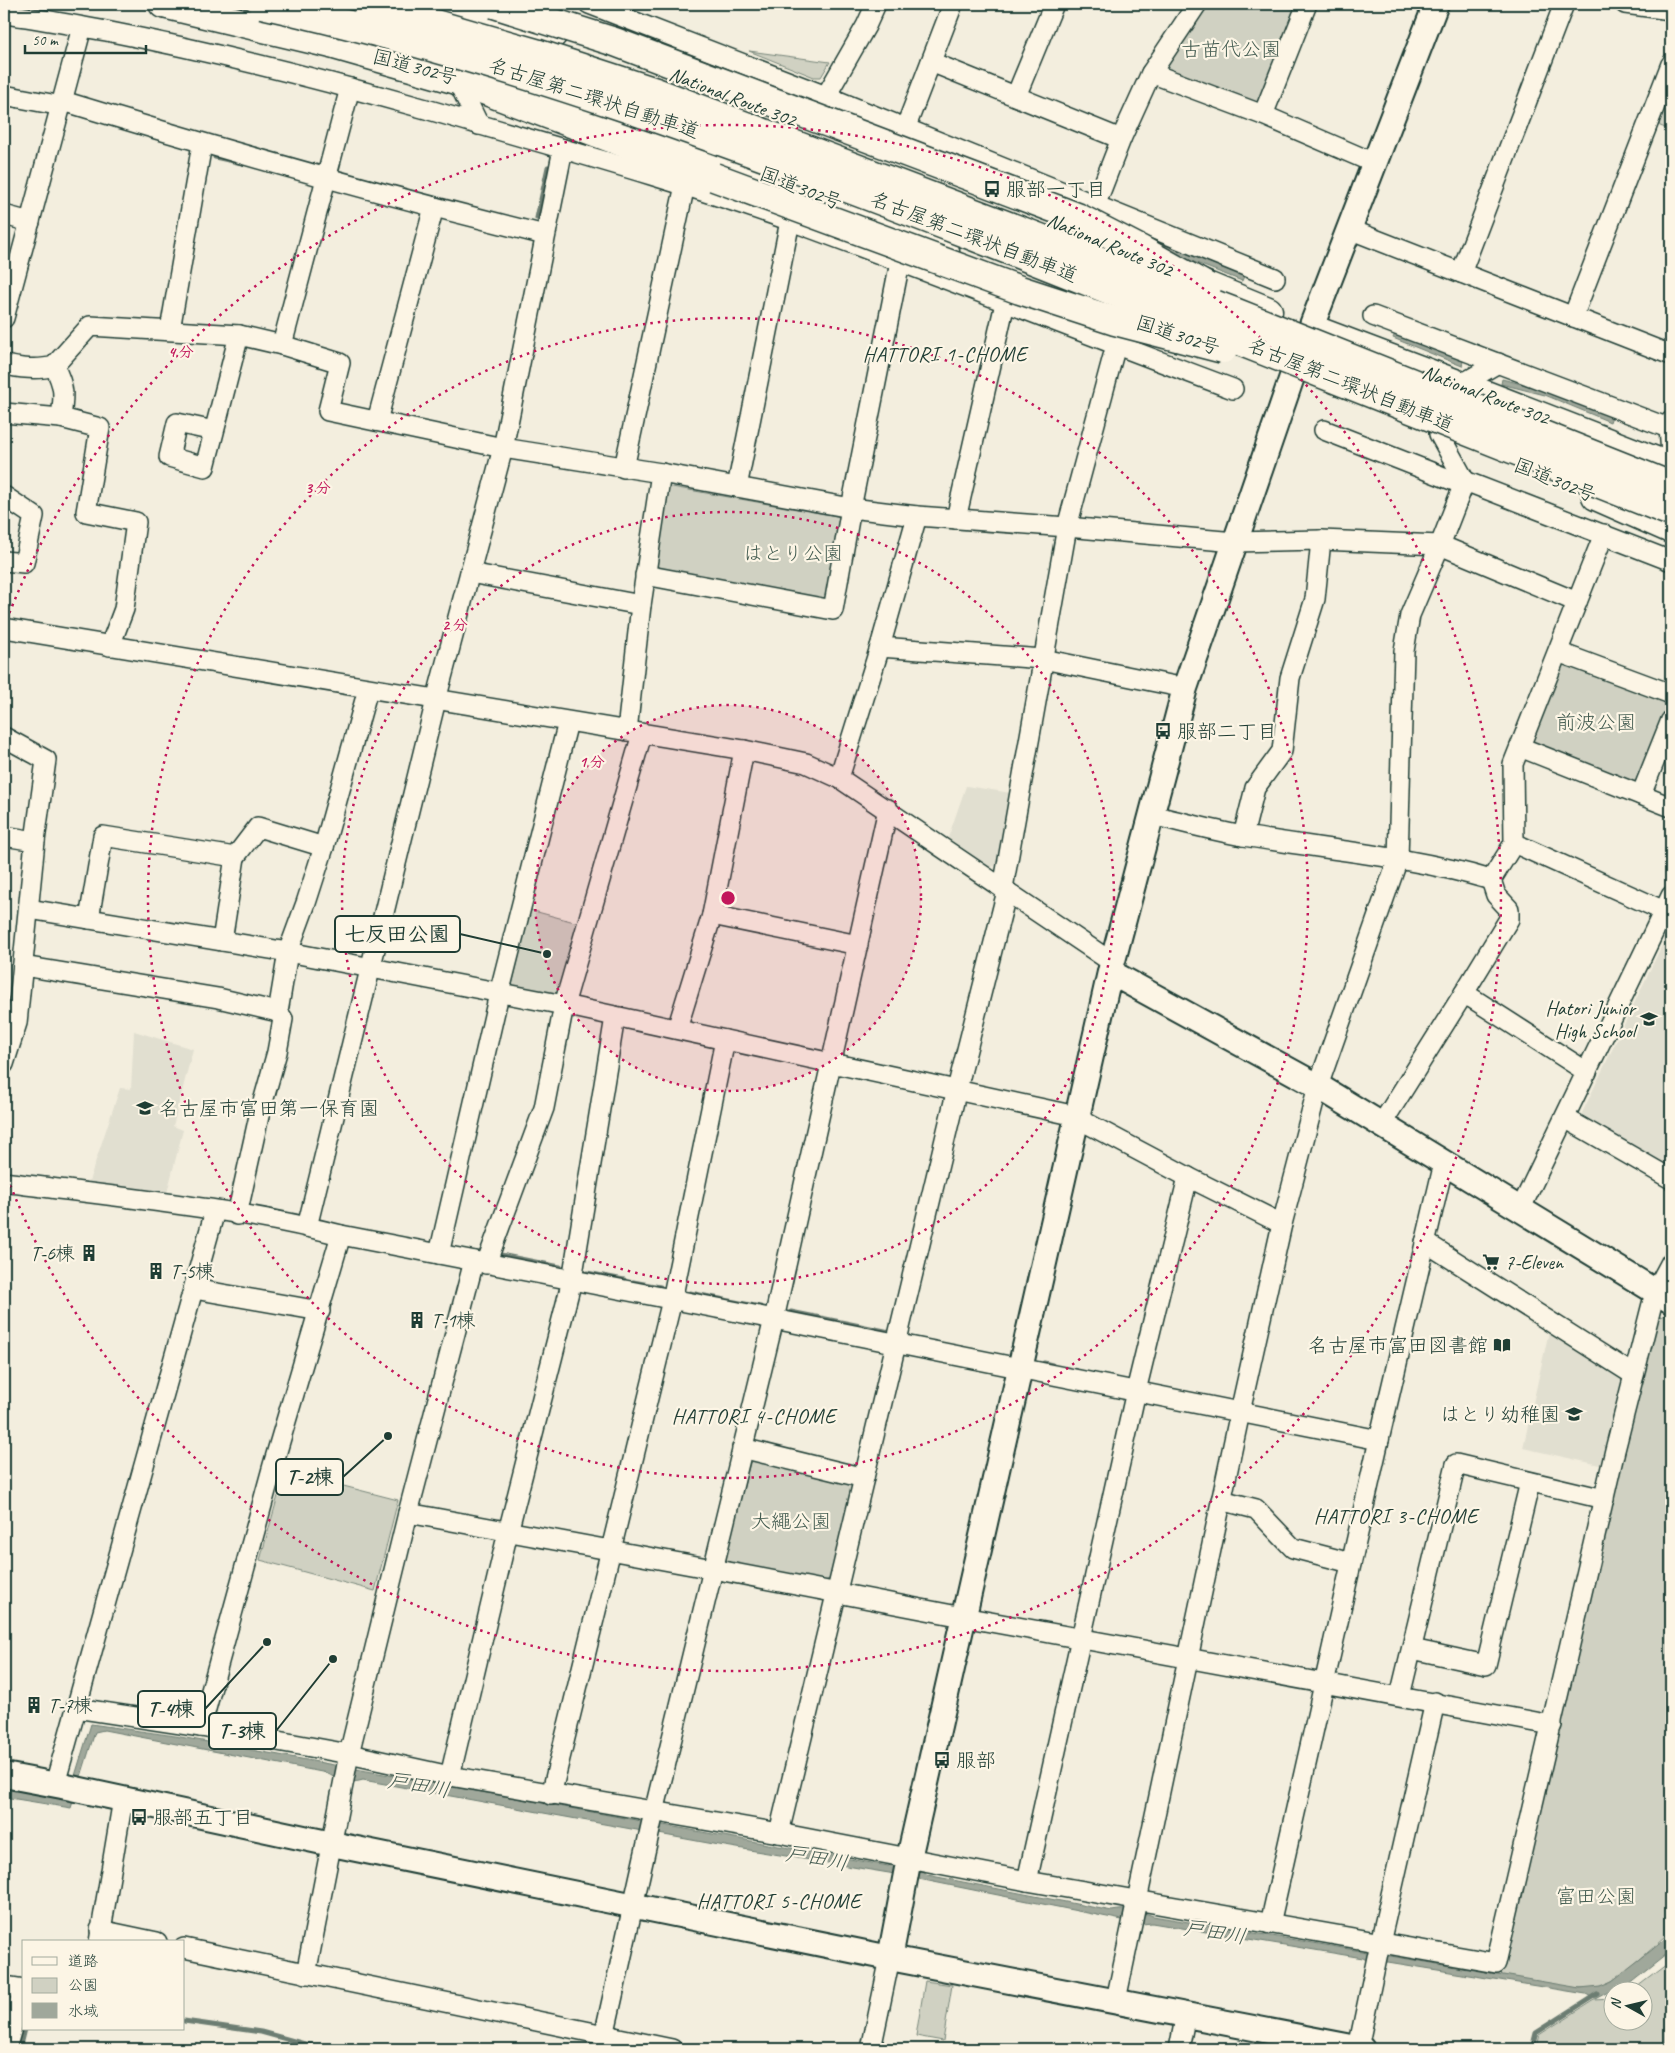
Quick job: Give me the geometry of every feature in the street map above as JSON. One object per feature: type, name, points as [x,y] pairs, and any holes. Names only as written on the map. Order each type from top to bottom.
[{"type":"highway","name":"国道302号","points":[[163,4],[331,44],[456,80],[550,96],[805,187],[994,273],[1293,374],[1580,489],[1671,529]]},
{"type":"highway","name":"名古屋第二環状自動車道","points":[[262,4],[332,19],[427,44],[530,75],[650,115],[808,172],[1671,512]]},
{"type":"highway","name":"名古屋第二環状自動車道","points":[[366,4],[539,54],[656,92],[1232,311],[1318,339],[1671,486]]},
{"type":"highway","points":[[494,4],[615,42],[1077,217],[1232,301],[1318,339]]},
{"type":"highway","name":"National Route 302","points":[[446,6],[581,40],[692,81],[1102,240],[1318,339],[1460,384],[1671,467]]},
{"type":"highway","points":[[456,80],[1020,290],[1115,321],[1333,378]]},
{"type":"street","points":[[589,4],[826,96],[1076,199],[1275,278]]},
{"type":"street","points":[[826,96],[866,26],[876,4]]},
{"type":"street","points":[[1016,96],[1054,4]]},
{"type":"street","points":[[1095,206],[1121,139],[1151,73],[1196,4]]},
{"type":"street","points":[[1263,115],[1307,4]]},
{"type":"street","points":[[870,2049],[907,1869],[963,1617],[1022,1369],[1077,1118],[1112,968],[1185,688],[1293,374],[1318,339],[1349,229],[1436,4]]},
{"type":"street","points":[[1461,273],[1564,4]]},
{"type":"street","points":[[1625,4],[1671,10]]},
{"type":"street","points":[[905,129],[931,62],[946,6]]},
{"type":"street","points":[[5,11],[175,44],[350,88],[685,185],[790,221],[1005,303],[1051,318],[1116,345],[1233,389]]},
{"type":"street","points":[[4,318],[82,27]]},
{"type":"street","points":[[664,34],[692,81]]},
{"type":"street","points":[[931,62],[1121,139]]},
{"type":"street","points":[[1573,316],[1671,64]]},
{"type":"street","points":[[1151,73],[1263,115],[1374,163]]},
{"type":"street","points":[[456,80],[479,125]]},
{"type":"street","points":[[282,345],[350,88]]},
{"type":"street","points":[[4,95],[63,103],[326,178],[545,235]]},
{"type":"street","points":[[170,330],[202,144]]},
{"type":"street","points":[[307,1227],[436,700],[503,448],[563,149]]},
{"type":"street","points":[[624,468],[685,185]]},
{"type":"street","points":[[1076,199],[1102,240]]},
{"type":"street","points":[[377,422],[434,207]]},
{"type":"street","points":[[4,215],[30,222]]},
{"type":"street","points":[[737,487],[790,221]]},
{"type":"street","points":[[1349,229],[1671,355]]},
{"type":"street","points":[[646,574],[833,610],[851,508],[900,262]]},
{"type":"street","points":[[956,519],[1005,303]]},
{"type":"street","points":[[1051,318],[1090,306]]},
{"type":"street","points":[[1373,316],[1670,426],[1671,454]]},
{"type":"street","points":[[4,364],[12,367],[47,368],[54,366],[90,326],[239,335],[282,345],[340,363],[328,410],[503,448],[661,473],[851,508],[917,516],[1234,542],[1321,540],[1440,545],[1577,602]]},
{"type":"street","points":[[214,431],[239,335]]},
{"type":"street","points":[[779,1833],[1005,890],[1042,658],[1067,527],[1116,345]]},
{"type":"street","points":[[1460,384],[1498,363]]},
{"type":"street","points":[[54,366],[64,393],[61,418]]},
{"type":"street","points":[[4,413],[61,418],[100,428],[86,512],[136,522],[124,610],[110,646]]},
{"type":"street","points":[[1324,430],[1454,481],[1465,481],[1671,560]]},
{"type":"street","points":[[1439,434],[1465,481]]},
{"type":"street","points":[[306,1974],[348,1760],[408,1513],[480,1263],[544,1108],[564,1005],[635,732],[641,605],[661,473]]},
{"type":"street","points":[[1116,2000],[1221,1500],[1282,1224],[1318,1086],[1398,859],[1404,651],[1410,615],[1465,481]]},
{"type":"street","points":[[4,496],[34,516],[24,563],[4,561]]},
{"type":"street","points":[[839,778],[880,647],[917,516]]},
{"type":"street","points":[[1381,1125],[1509,919],[1509,908],[1496,895],[1492,880],[1514,843],[1513,764],[1604,534]]},
{"type":"street","points":[[1243,836],[1255,788],[1282,751],[1290,678],[1315,599],[1321,540]]},
{"type":"street","points":[[470,574],[641,605]]},
{"type":"street","points":[[4,628],[744,750],[806,763],[839,778],[888,809],[1005,890],[1112,968],[1318,1086],[1663,1297]]},
{"type":"street","points":[[880,647],[1042,658],[1185,688]]},
{"type":"street","points":[[1558,652],[1671,694]]},
{"type":"street","points":[[278,1012],[288,952],[324,847],[368,689]]},
{"type":"street","points":[[1641,795],[1671,720]]},
{"type":"street","points":[[439,1254],[499,994],[568,722]]},
{"type":"street","points":[[4,737],[46,760],[35,841],[17,1023],[4,1064]]},
{"type":"street","points":[[1520,748],[1671,807]]},
{"type":"street","points":[[677,1029],[712,916],[744,750]]},
{"type":"street","points":[[604,2036],[651,1824],[774,1319],[888,809]]},
{"type":"street","points":[[1152,815],[1243,836],[1455,869],[1492,880]]},
{"type":"street","points":[[222,941],[235,857],[258,828],[324,847]]},
{"type":"street","points":[[4,836],[35,841]]},
{"type":"street","points":[[89,919],[103,836],[235,857]]},
{"type":"street","points":[[1514,843],[1668,904],[1520,1210]]},
{"type":"street","points":[[28,909],[288,952],[564,1005],[957,1089],[1077,1118],[1282,1224]]},
{"type":"street","points":[[712,916],[858,945]]},
{"type":"street","points":[[23,966],[218,998],[278,1012],[283,1019],[277,1052],[259,1116],[238,1215]]},
{"type":"street","points":[[1464,993],[1587,1072]]},
{"type":"street","points":[[450,1776],[508,1532],[572,1280],[615,1017]]},
{"type":"street","points":[[551,1794],[672,1300],[725,1040]]},
{"type":"street","points":[[1565,1118],[1671,1179]]},
{"type":"street","points":[[1270,1924],[1379,1440],[1444,1163]]},
{"type":"street","points":[[1026,1881],[1136,1391],[1188,1177]]},
{"type":"street","points":[[4,1182],[215,1211],[307,1227],[341,1236],[774,1319],[1379,1440]]},
{"type":"street","points":[[66,1787],[76,1708],[215,1211]]},
{"type":"street","points":[[201,1727],[273,1465],[341,1236]]},
{"type":"street","points":[[1425,1242],[1634,1374]]},
{"type":"street","points":[[76,1708],[201,1727],[348,1760],[551,1794],[651,1824],[779,1833],[907,1869],[1026,1881],[1135,1912],[1270,1924],[1378,1954],[1496,1963],[1634,1374],[1663,1297],[1671,1262]]},
{"type":"street","points":[[194,1289],[320,1311]]},
{"type":"street","points":[[742,1448],[864,1478]]},
{"type":"street","points":[[1400,1696],[1456,1464],[1604,1499]]},
{"type":"street","points":[[1412,1649],[1486,1665],[1530,1482]]},
{"type":"street","points":[[1221,1500],[1256,1509],[1293,1548],[1351,1563]]},
{"type":"street","points":[[408,1513],[1552,1725]]},
{"type":"street","points":[[4,1775],[890,1958],[1116,2000],[1360,2049],[1378,1954],[1435,1702]]},
{"type":"street","points":[[123,1799],[100,1936],[137,1940]]},
{"type":"street","points":[[185,1948],[672,2049]]},
{"type":"street","points":[[4,1986],[22,1989]]},
{"type":"street","points":[[6,2049],[22,1993]]},
{"type":"street","points":[[1179,2049],[1186,2014]]},
{"type":"shaded area","points":[[966,786],[1011,793],[1001,863],[990,868],[948,838]]},
{"type":"shaded area","name":"Hatori Junior High School","points":[[1671,926],[1671,1170],[1583,1119],[1582,1113]]},
{"type":"shaded area","name":"名古屋市富田第一保育園","points":[[134,1031],[193,1049],[173,1126],[183,1130],[166,1197],[87,1187],[120,1088],[131,1089]]},
{"type":"shaded area","name":"はとり幼稚園","points":[[1550,1327],[1624,1380],[1604,1466],[1523,1448]]},
{"type":"green space","name":"古苗代公園","points":[[1206,4],[1299,4],[1259,102],[1251,106],[1166,72],[1164,67]]},
{"type":"green space","points":[[749,51],[830,62],[821,77],[814,77]]},
{"type":"green space","points":[[1671,86],[1671,130],[1660,126],[1658,120]]},
{"type":"green space","name":"はとり公園","points":[[672,487],[842,517],[830,600],[659,570],[655,564],[665,492]]},
{"type":"green space","name":"前波公園","points":[[1565,662],[1669,702],[1671,709],[1641,782],[1637,785],[1531,744],[1529,740],[1559,665]]},
{"type":"green space","points":[[530,910],[582,924],[562,999],[514,989],[512,985]]},
{"type":"green space","name":"富田公園","points":[[1666,1315],[1671,1318],[1671,1932],[1613,1980],[1602,1980],[1601,1986],[1591,1988],[1566,1987],[1501,1975],[1623,1453],[1656,1318]]},
{"type":"green space","name":"大繩公園","points":[[755,1457],[853,1480],[855,1486],[831,1578],[825,1581],[729,1564],[725,1558],[750,1463]]},
{"type":"green space","points":[[285,1471],[398,1500],[375,1591],[260,1560]]},
{"type":"green space","points":[[1671,1961],[1671,2049],[1536,2049],[1539,2035],[1594,2000],[1602,2000],[1602,2030],[1652,2030],[1652,1980],[1646,1980]]},
{"type":"green space","points":[[925,1981],[952,1985],[943,2041],[916,2036]]},
{"type":"water","points":[[1124,229],[1244,276],[1242,281],[1122,234]]},
{"type":"water","points":[[1395,334],[1463,361],[1462,366],[1393,338]]},
{"type":"water","points":[[1502,379],[1545,390],[1612,416],[1610,422],[1545,395],[1501,384]]},
{"type":"water","name":"戸田川","points":[[91,1724],[175,1736],[924,1871],[927,1875],[1112,1911],[1133,1910],[1153,1916],[1580,1988],[1602,1985],[1602,1995],[1595,1999],[1586,1994],[1388,1962],[1375,1963],[1363,1958],[1152,1923],[1142,1924],[889,1873],[719,1845],[363,1780],[354,1782],[344,1781],[327,1773],[104,1730],[95,1732],[71,1808],[4,1797],[4,1788],[64,1799],[74,1779]]},
{"type":"water","points":[[1671,1935],[1671,1951],[1634,1980],[1613,1980]]},
{"type":"waterway","points":[[215,157],[242,163]]},
{"type":"waterway","points":[[537,218],[548,167]]},
{"type":"waterway","points":[[496,1254],[560,1267]]},
{"type":"waterway","points":[[587,1273],[624,1280]]},
{"type":"waterway","points":[[633,1282],[660,1287]]},
{"type":"waterway","points":[[690,1293],[760,1307]]},
{"type":"waterway","points":[[791,1312],[885,1331]]},
{"type":"waterway","points":[[1044,1363],[1052,1365]]},
{"type":"waterway","points":[[1532,2049],[1536,2033],[1597,1994]]},
{"type":"waterway","points":[[185,2021],[261,2032],[323,2049]]},
{"type":"waterway","points":[[19,2049],[24,2030]]},
{"type":"place","name":"服部一丁目","points":[[992,189]]},
{"type":"place","name":"服部二丁目","points":[[1163,731]]},
{"type":"place","name":"七反田公園","points":[[547,954]]},
{"type":"place","name":"Hatori Junior High School","points":[[1649,1019]]},
{"type":"place","name":"名古屋市富田第一保育園","points":[[145,1108]]},
{"type":"place","name":"T-6棟","points":[[89,1253]]},
{"type":"place","name":"7-Eleven","points":[[1491,1262]]},
{"type":"place","name":"T-5棟","points":[[156,1271]]},
{"type":"place","name":"T-1棟","points":[[417,1320]]},
{"type":"place","name":"名古屋市富田図書館","points":[[1502,1345]]},
{"type":"place","name":"はとり幼稚園","points":[[1574,1414]]},
{"type":"place","name":"T-2棟","points":[[388,1436]]},
{"type":"place","name":"T-4棟","points":[[267,1642]]},
{"type":"place","name":"T-3棟","points":[[333,1659]]},
{"type":"place","name":"T-7棟","points":[[34,1705]]},
{"type":"place","name":"服部","points":[[942,1760]]},
{"type":"place","name":"服部五丁目","points":[[139,1817]]},
{"type":"district","name":"HATTORI 1-CHOME","points":[[945,354]]},
{"type":"district","name":"HATTORI 4-CHOME","points":[[754,1416]]},
{"type":"district","name":"HATTORI 3-CHOME","points":[[1396,1516]]},
{"type":"district","name":"HATTORI 5-CHOME","points":[[779,1901]]}]
